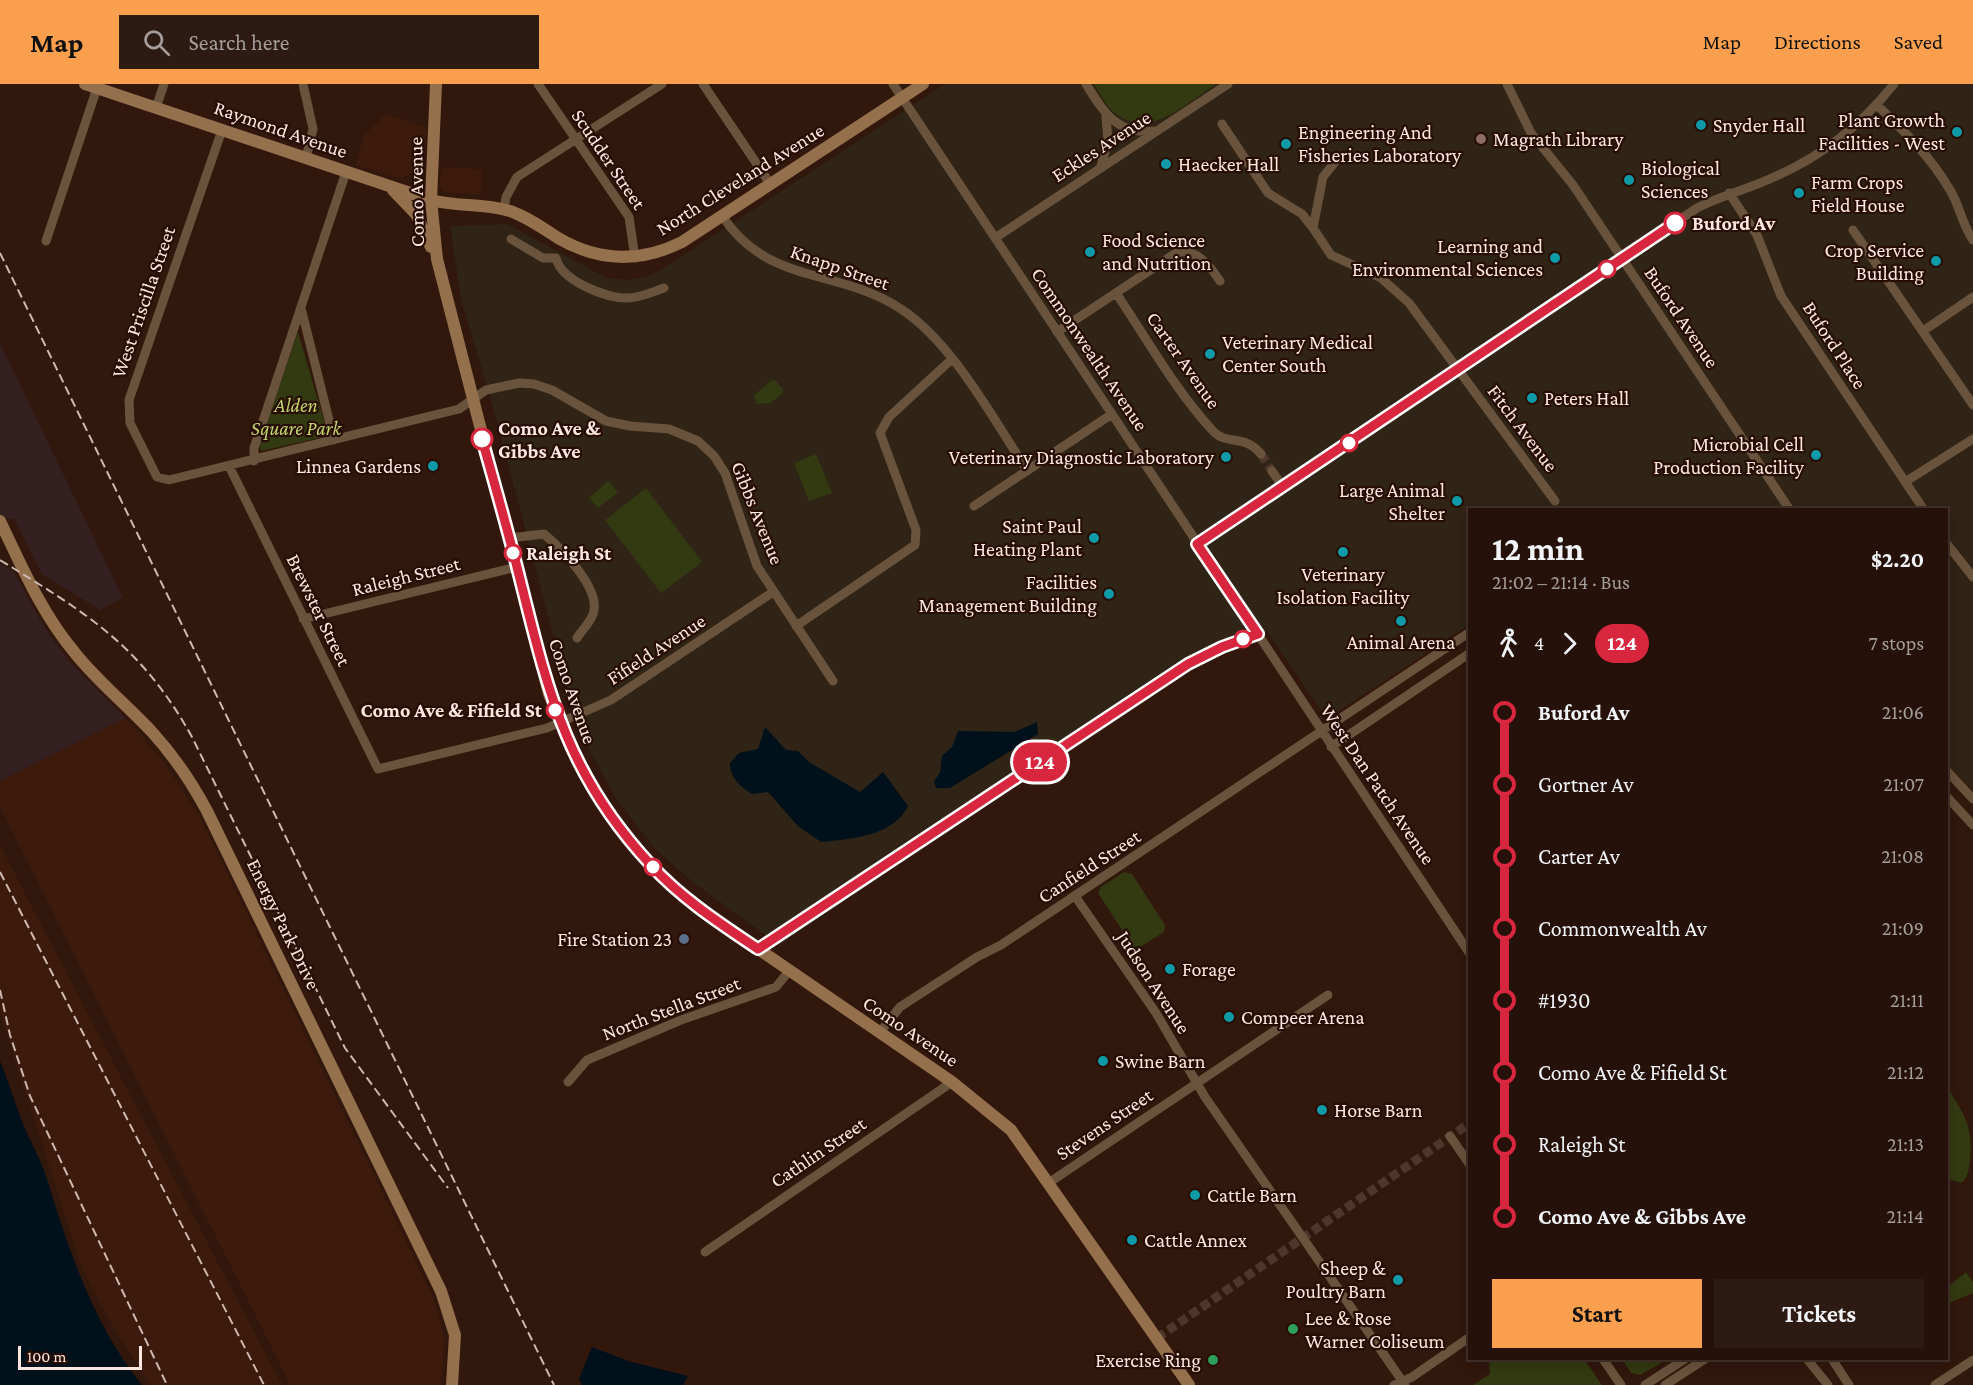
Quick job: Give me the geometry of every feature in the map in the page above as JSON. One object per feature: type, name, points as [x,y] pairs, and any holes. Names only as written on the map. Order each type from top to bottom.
[{"type":"main road","name":"Como Avenue","points":[[436,84],[432,200],[437,259],[545,679],[560,723],[578,763],[601,802],[652,867],[692,903],[952,1082],[1011,1130],[1050,1182],[1189,1385]]},
{"type":"main road","name":"North Cleveland Avenue","points":[[432,200],[504,209],[588,253],[614,258],[635,258],[666,250],[723,217],[923,84]]},
{"type":"main road","name":"Raymond Avenue","points":[[91,86],[432,200]]},
{"type":"main road","points":[[387,185],[413,209],[437,259]]},
{"type":"main road","name":"Energy Park Drive","points":[[0,521],[34,591],[63,638],[98,679],[163,745],[187,777],[207,812],[441,1292],[455,1335],[452,1385]]},
{"type":"street","points":[[156,108],[164,84]]},
{"type":"street","points":[[303,84],[313,129],[306,158]]},
{"type":"street","name":"Scudder Street","points":[[538,84],[629,217],[635,258]]},
{"type":"street","points":[[504,209],[506,197],[516,177],[662,84]]},
{"type":"street","points":[[703,84],[771,185]]},
{"type":"street","name":"Commonwealth Avenue","points":[[893,84],[1258,634]]},
{"type":"street","points":[[1086,84],[1106,116],[1120,127],[1135,131],[1156,131]]},
{"type":"street","name":"Eckles Avenue","points":[[995,238],[1228,84]]},
{"type":"street","name":"Buford Avenue","points":[[1507,84],[1531,133],[1573,185],[1789,508]]},
{"type":"street","points":[[1197,544],[1697,208],[1729,193],[1774,178],[1806,161],[1841,137],[1877,105],[1894,84]]},
{"type":"street","points":[[46,241],[91,86]]},
{"type":"street","points":[[1877,105],[1931,161],[1954,197],[1962,222],[1973,240]]},
{"type":"street","points":[[1101,166],[1108,141],[1106,116]]},
{"type":"street","name":"Fitch Avenue","points":[[1222,124],[1268,194],[1302,214],[1331,255],[1381,278],[1400,294],[1555,501]]},
{"type":"street","name":"West Priscilla Street","points":[[163,481],[153,472],[130,423],[129,400],[222,130]]},
{"type":"street","points":[[1313,228],[1323,177],[1335,162]]},
{"type":"street","points":[[254,461],[254,448],[346,171]]},
{"type":"street","name":"Buford Place","points":[[1729,193],[1757,236],[1781,296],[1923,508]]},
{"type":"street","name":"Knapp Street","points":[[723,217],[749,246],[776,264],[856,287],[895,305],[928,330],[952,358],[1027,470]]},
{"type":"street","points":[[1853,230],[1973,405]]},
{"type":"street","points":[[511,239],[543,258],[556,258]]},
{"type":"street","points":[[560,239],[556,258],[561,269],[572,278],[613,296],[637,297],[664,288]]},
{"type":"street","points":[[1057,332],[1182,251],[1208,264],[1220,281]]},
{"type":"street","name":"Carter Avenue","points":[[1116,293],[1197,412],[1215,433],[1224,438],[1248,442],[1261,454]]},
{"type":"street","points":[[1923,332],[1973,297]]},
{"type":"street","points":[[301,308],[334,440]]},
{"type":"street","points":[[796,626],[913,547],[917,540],[916,530],[880,433],[889,417],[952,358]]},
{"type":"street","name":"Gibbs Avenue","points":[[163,481],[254,461],[459,409],[486,390],[519,383],[534,384],[552,390],[606,421],[630,426],[669,429],[698,441],[714,456],[725,473],[749,549],[773,592],[833,681]]},
{"type":"street","points":[[974,507],[1112,414]]},
{"type":"street","points":[[1905,482],[1973,439]]},
{"type":"street","name":"Brewster Street","points":[[229,466],[378,769]]},
{"type":"street","points":[[1272,471],[1283,487]]},
{"type":"street","points":[[509,538],[544,534],[588,583],[594,596],[594,610],[591,619],[577,638]]},
{"type":"street","points":[[1948,545],[1972,578]]},
{"type":"street","name":"Raleigh Street","points":[[303,619],[517,567]]},
{"type":"street","name":"Fifield Avenue","points":[[378,769],[560,723],[611,700],[773,592]]},
{"type":"street","name":"Canfield Street","points":[[880,1032],[900,1007],[1075,896],[1468,633]]},
{"type":"street","name":"West Dan Patch Avenue","points":[[1258,634],[1468,951]]},
{"type":"street","points":[[1331,747],[1468,654]]},
{"type":"street","points":[[1948,772],[1973,799]]},
{"type":"street","points":[[1948,798],[1973,825]]},
{"type":"street","name":"Judson Avenue","points":[[1075,896],[1156,1013],[1197,1083],[1401,1384]]},
{"type":"street","name":"North Stella Street","points":[[568,1082],[587,1060],[681,1020],[776,987],[789,971]]},
{"type":"street","name":"Stevens Street","points":[[1050,1182],[1328,995]]},
{"type":"street","name":"Cathlin Street","points":[[705,1252],[952,1082]]},
{"type":"street","points":[[1450,1136],[1468,1162]]},
{"type":"street","points":[[1401,1384],[1468,1338]]},
{"type":"street","points":[[1604,1360],[1621,1385]]},
{"type":"street","points":[[1645,1385],[1683,1360]]},
{"type":"street","points":[[1665,1385],[1703,1360]]},
{"type":"street","points":[[1809,1360],[1828,1385]]},
{"type":"street","points":[[1833,1360],[1850,1385]]},
{"type":"street","points":[[1935,1385],[1973,1360]]},
{"type":"shaded area","points":[[945,84],[1973,84],[1973,791],[1948,765],[1948,508],[1468,508],[1468,625],[1337,712],[1330,714],[1320,709],[1267,631],[1250,643],[1193,667],[779,945],[694,883],[655,849],[616,798],[587,746],[567,688],[493,407],[461,299],[450,226],[507,224],[607,278],[628,280],[661,270]]},
{"type":"shaded area","points":[[386,114],[427,128],[424,160],[415,171],[403,177],[393,177],[356,165],[364,135]]},
{"type":"shaded area","points":[[441,167],[482,169],[481,195],[444,192],[440,186]]},
{"type":"shaded area","points":[[0,343],[123,598],[100,610],[42,574],[14,518],[0,521]]},
{"type":"shaded area","points":[[0,563],[14,572],[44,627],[68,660],[125,718],[0,781]]},
{"type":"shaded area","points":[[125,718],[162,759],[200,817],[434,1299],[445,1339],[441,1385],[290,1385],[0,807],[0,781]]},
{"type":"shaded area","points":[[0,845],[282,1385],[150,1385],[109,1320],[82,1269],[0,1012]]},
{"type":"green space","points":[[1094,84],[1216,84],[1168,116],[1142,123],[1129,121],[1116,114],[1106,104]]},
{"type":"green space","name":"Alden Square Park","points":[[298,332],[327,431],[323,437],[261,451],[259,445]]},
{"type":"green space","points":[[772,380],[783,389],[782,394],[770,403],[756,404],[754,395]]},
{"type":"green space","points":[[816,454],[832,493],[809,501],[794,463]]},
{"type":"green space","points":[[608,481],[618,492],[598,508],[589,498]]},
{"type":"green space","points":[[646,488],[702,562],[661,593],[605,520]]},
{"type":"green space","points":[[1124,872],[1132,874],[1165,925],[1164,932],[1140,947],[1133,947],[1098,893],[1101,887]]},
{"type":"green space","points":[[1948,1089],[1963,1113],[1969,1130],[1971,1149],[1969,1167],[1962,1183],[1948,1179]]},
{"type":"green space","points":[[1966,1272],[1973,1282],[1973,1293],[1948,1304],[1948,1286]]},
{"type":"green space","points":[[1489,1360],[1585,1360],[1602,1385],[1473,1385],[1490,1374]]},
{"type":"green space","points":[[1623,1360],[1666,1360],[1640,1375],[1631,1373]]},
{"type":"water","points":[[1037,722],[1038,734],[950,788],[936,788],[934,781],[940,773],[942,756],[952,747],[958,731],[1014,732]]},
{"type":"water","points":[[765,727],[786,750],[798,751],[809,762],[860,792],[883,772],[908,806],[893,824],[882,830],[858,837],[821,842],[798,826],[768,792],[752,794],[734,777],[730,763],[739,753],[758,749]]},
{"type":"water","points":[[0,1061],[44,1172],[85,1287],[110,1338],[142,1385],[0,1385]]},
{"type":"water","points":[[592,1347],[628,1361],[688,1376],[683,1385],[582,1385],[579,1379]]},
{"type":"tunnel","points":[[1261,454],[1272,471]]},
{"type":"tunnel","points":[[1157,1338],[1468,1124]]},
{"type":"railway","points":[[0,253],[554,1385]]},
{"type":"railway","points":[[0,560],[59,597],[109,634],[153,678],[173,705],[192,737],[345,1048],[448,1188]]},
{"type":"railway","points":[[0,872],[264,1385]]},
{"type":"railway","points":[[0,990],[10,1035],[30,1096],[167,1385]]},
{"type":"bus line","name":"124","points":[[482,439],[549,694],[578,763],[601,802],[652,867],[692,903],[758,949],[1188,664],[1222,647],[1258,634],[1197,544],[1675,223]]},
{"type":"place","name":"Snyder Hall","points":[[1701,125]]},
{"type":"place","name":"Plant Growth Facilities - West","points":[[1957,132]]},
{"type":"place","name":"Magrath Library","points":[[1481,139]]},
{"type":"place","name":"Engineering And Fisheries Laboratory","points":[[1286,144]]},
{"type":"place","name":"Haecker Hall","points":[[1166,164]]},
{"type":"place","name":"Biological Sciences","points":[[1629,180]]},
{"type":"place","name":"Farm Crops Field House","points":[[1799,193]]},
{"type":"place","name":"Buford Av","points":[[1675,223]]},
{"type":"place","name":"Food Science and Nutrition","points":[[1090,252]]},
{"type":"place","name":"Learning and Environmental Sciences","points":[[1555,258]]},
{"type":"place","name":"Crop Service Building","points":[[1936,261]]},
{"type":"place","name":"Veterinary Medical Center South","points":[[1210,354]]},
{"type":"place","name":"Peters Hall","points":[[1532,398]]},
{"type":"place","name":"Como Ave & Gibbs Ave","points":[[482,439]]},
{"type":"place","name":"Microbial Cell Production Facility","points":[[1816,455]]},
{"type":"place","name":"Veterinary Diagnostic Laboratory","points":[[1226,457]]},
{"type":"place","name":"Linnea Gardens","points":[[433,466]]},
{"type":"place","name":"Large Animal Shelter","points":[[1457,501]]},
{"type":"place","name":"Saint Paul Heating Plant","points":[[1094,538]]},
{"type":"place","name":"Veterinary Isolation Facility","points":[[1343,552]]},
{"type":"place","name":"Raleigh St","points":[[513,553]]},
{"type":"place","name":"Facilities Management Building","points":[[1109,594]]},
{"type":"place","name":"Animal Arena","points":[[1401,621]]},
{"type":"place","name":"Como Ave & Fifield St","points":[[555,710]]},
{"type":"place","name":"Fire Station 23","points":[[684,939]]},
{"type":"place","name":"Forage","points":[[1170,969]]},
{"type":"place","name":"Compeer Arena","points":[[1229,1017]]},
{"type":"place","name":"Swine Barn","points":[[1103,1061]]},
{"type":"place","name":"Horse Barn","points":[[1322,1110]]},
{"type":"place","name":"Cattle Barn","points":[[1195,1195]]},
{"type":"place","name":"Cattle Annex","points":[[1132,1240]]},
{"type":"place","name":"Sheep & Poultry Barn","points":[[1398,1280]]},
{"type":"place","name":"Lee & Rose Warner Coliseum","points":[[1293,1329]]},
{"type":"place","name":"Exercise Ring","points":[[1213,1360]]}]
